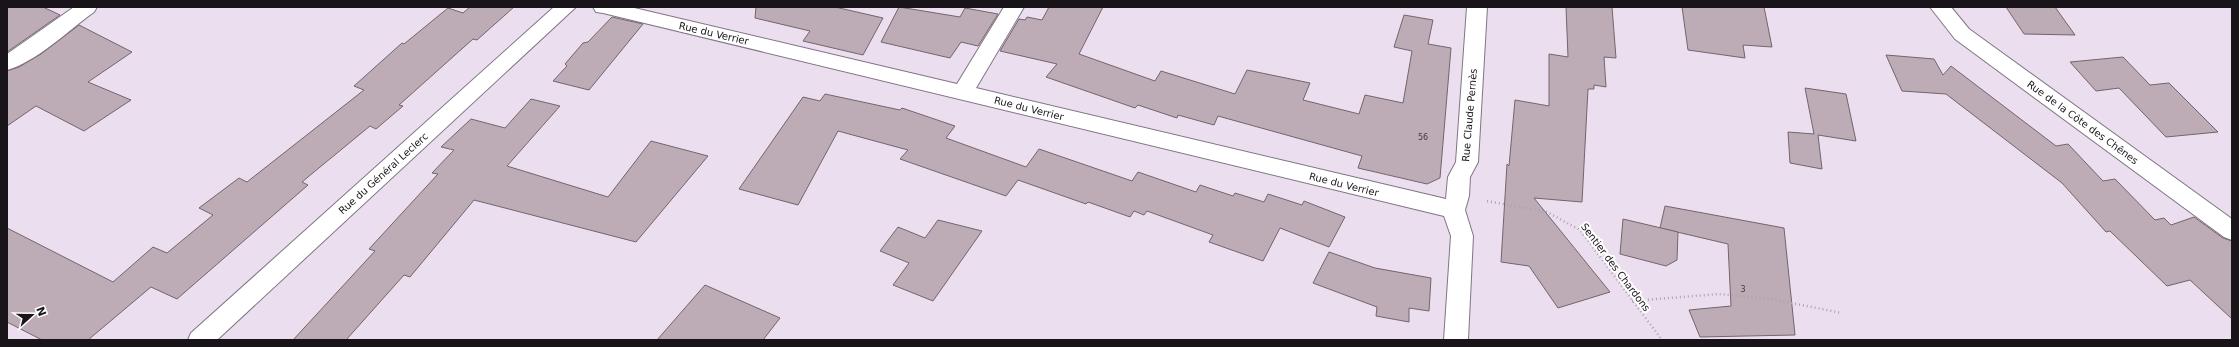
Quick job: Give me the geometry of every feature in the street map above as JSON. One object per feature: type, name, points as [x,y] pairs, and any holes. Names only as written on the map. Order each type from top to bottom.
[{"type":"street","points":[[7,63],[30,49],[87,7]]},
{"type":"street","name":"Rue du Général Leclerc","points":[[200,340],[566,7]]},
{"type":"street","name":"Rue du Verrier","points":[[603,7],[1454,210]]},
{"type":"street","points":[[963,92],[1014,7]]},
{"type":"street","name":"Rue Claude Pernès","points":[[1456,340],[1462,236],[1454,210],[1458,196],[1459,177],[1467,162],[1477,7]]},
{"type":"street","name":"Rue de la Côte des Chênes","points":[[1940,7],[1962,34],[2232,231]]},
{"type":"path","name":"Sentier des Chardons","points":[[1479,200],[1543,210],[1564,218],[1580,230],[1662,340]]},
{"type":"path","points":[[1632,301],[1719,294],[1772,299],[1842,313]]},
{"type":"building","points":[[7,7],[43,7],[60,15],[7,52]]},
{"type":"building","points":[[470,7],[514,7],[477,40],[473,39],[399,105],[403,106],[376,129],[370,126],[302,182],[308,185],[177,299],[151,287],[88,340],[42,340],[7,322],[7,228],[113,282],[153,247],[167,253],[213,215],[199,208],[239,178],[247,182],[364,90],[354,86],[402,43],[404,44],[448,8],[463,13]]},
{"type":"building","points":[[756,7],[835,7],[883,18],[863,55],[803,41],[810,31],[755,18]]},
{"type":"building","points":[[899,7],[960,17],[965,8],[998,14],[978,46],[961,42],[950,58],[881,42]]},
{"type":"building","points":[[1049,7],[1103,7],[1079,54],[1155,81],[1161,71],[1235,94],[1247,70],[1310,83],[1303,100],[1359,114],[1365,95],[1403,103],[1412,51],[1394,47],[1404,15],[1433,20],[1428,44],[1451,48],[1440,178],[1427,184],[1358,168],[1362,156],[1218,116],[1214,125],[1178,115],[1177,118],[1138,105],[1135,108],[1046,77],[1057,64],[1000,51],[1019,19],[1025,20],[1027,17],[1042,20]]},
{"type":"building","points":[[1566,7],[1612,7],[1616,58],[1604,57],[1606,87],[1594,85],[1594,89],[1588,89],[1582,202],[1534,198],[1610,292],[1558,308],[1529,266],[1501,262],[1507,164],[1509,166],[1515,100],[1549,106],[1549,54],[1568,57]]},
{"type":"building","points":[[1682,7],[1764,7],[1772,47],[1743,45],[1745,58],[1688,50]]},
{"type":"building","points":[[2006,7],[2055,7],[2075,35],[2024,34]]},
{"type":"building","points":[[612,17],[643,24],[589,90],[553,81],[567,66],[565,64],[583,43],[588,42]]},
{"type":"building","points":[[79,25],[132,52],[88,82],[131,100],[84,131],[36,106],[7,126],[7,71],[19,67],[41,54]]},
{"type":"building","points":[[1886,55],[1934,59],[1943,75],[1951,66],[2056,146],[2068,144],[2103,181],[2115,179],[2155,220],[2164,218],[2171,225],[2194,217],[2223,238],[2232,241],[2232,319],[2190,280],[2167,286],[2110,231],[2106,232],[2062,183],[1946,94],[1902,91]]},
{"type":"building","points":[[2123,57],[2150,85],[2169,83],[2218,132],[2166,137],[2119,88],[2096,91],[2070,62]]},
{"type":"building","points":[[1805,88],[1846,94],[1856,141],[1818,135],[1822,169],[1790,163],[1788,132],[1814,134]]},
{"type":"building","points":[[825,94],[900,110],[902,108],[955,126],[946,138],[1026,167],[1039,149],[1132,181],[1138,172],[1196,192],[1200,185],[1233,196],[1235,193],[1264,202],[1268,194],[1302,205],[1304,201],[1345,217],[1329,247],[1280,228],[1263,261],[1209,242],[1213,235],[1147,211],[1144,215],[1134,211],[1130,217],[1088,202],[1086,204],[1018,180],[1006,196],[900,159],[908,150],[838,131],[798,205],[739,189],[803,97],[820,101]]},
{"type":"building","points":[[531,99],[560,106],[507,166],[608,197],[651,141],[708,156],[636,242],[474,200],[410,277],[404,275],[346,340],[293,340],[375,251],[369,249],[438,174],[432,173],[454,150],[441,147],[471,119],[505,128]]},
{"type":"building","points":[[1665,206],[1784,228],[1795,335],[1700,337],[1689,310],[1731,306],[1728,244],[1660,228]]},
{"type":"building","points":[[1623,219],[1678,232],[1677,260],[1666,266],[1620,254]]},
{"type":"building","points":[[938,220],[982,231],[933,301],[893,285],[909,263],[880,251],[898,227],[925,238]]},
{"type":"building","points":[[1329,252],[1375,268],[1431,278],[1429,311],[1409,308],[1409,322],[1376,316],[1377,307],[1313,283]]},
{"type":"building","points":[[705,285],[780,318],[763,340],[657,340]]}]
